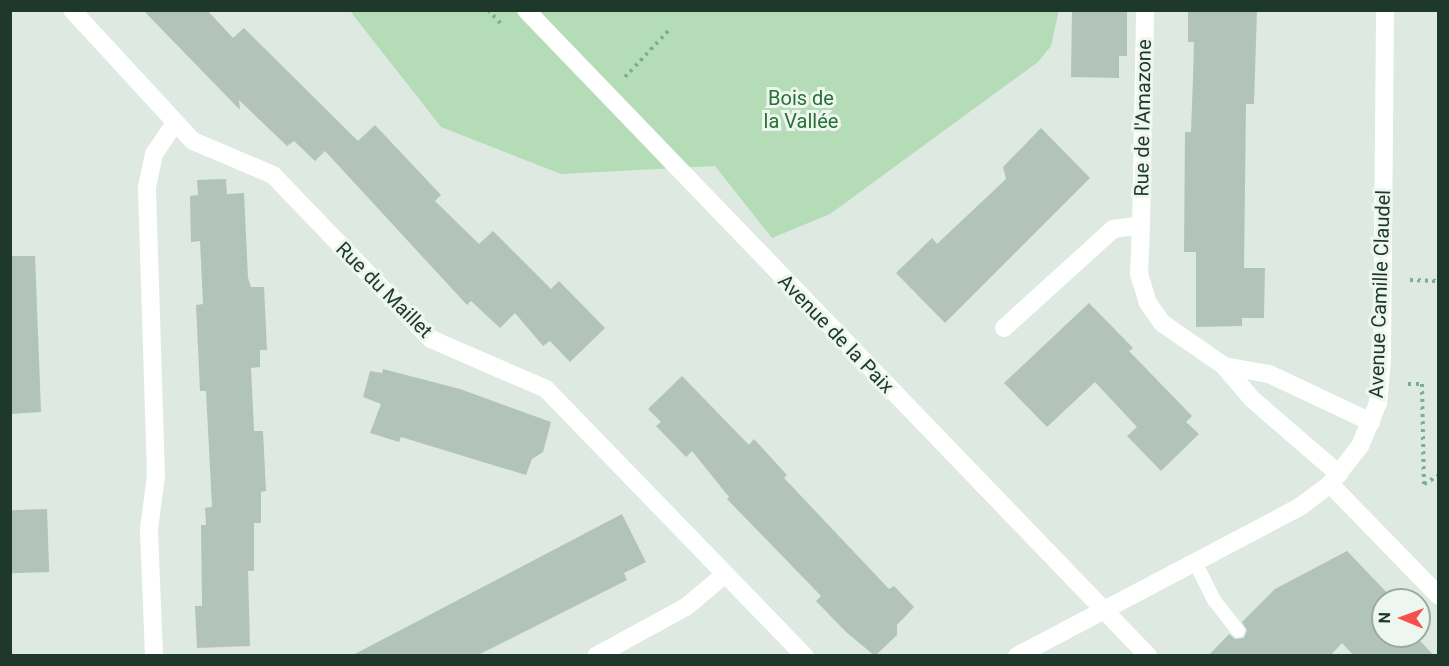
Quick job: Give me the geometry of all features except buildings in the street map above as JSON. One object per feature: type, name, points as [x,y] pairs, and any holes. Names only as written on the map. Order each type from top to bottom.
[{"type":"street","name":"Rue du Maillet","points":[[72,10],[175,123],[205,148],[273,175],[431,339],[546,389],[805,656]]},
{"type":"street","name":"Avenue de la Paix","points":[[526,10],[1148,656]]},
{"type":"street","name":"Rue de l'Amazone","points":[[1145,10],[1139,274],[1148,303],[1162,323],[1224,366],[1252,399],[1334,479],[1438,595]]},
{"type":"street","name":"Avenue Camille Claudel","points":[[1017,656],[1301,506],[1334,479],[1360,446],[1378,403],[1382,360],[1385,10]]},
{"type":"street","points":[[154,656],[149,529],[156,476],[147,187],[154,154],[175,123]]},
{"type":"street","name":"Rue de l'Amazone","points":[[1004,328],[1113,229],[1141,225]]},
{"type":"street","points":[[1224,366],[1269,374],[1371,422]]},
{"type":"street","points":[[596,656],[687,607],[724,575]]},
{"type":"lane","points":[[1195,562],[1214,600],[1238,631]]},
{"type":"path","points":[[622,80],[668,31]]},
{"type":"green space","name":"Bois de la Vallée","points":[[1059,10],[1051,46],[1038,62],[830,214],[772,238],[715,166],[561,174],[441,127],[350,11]]}]
